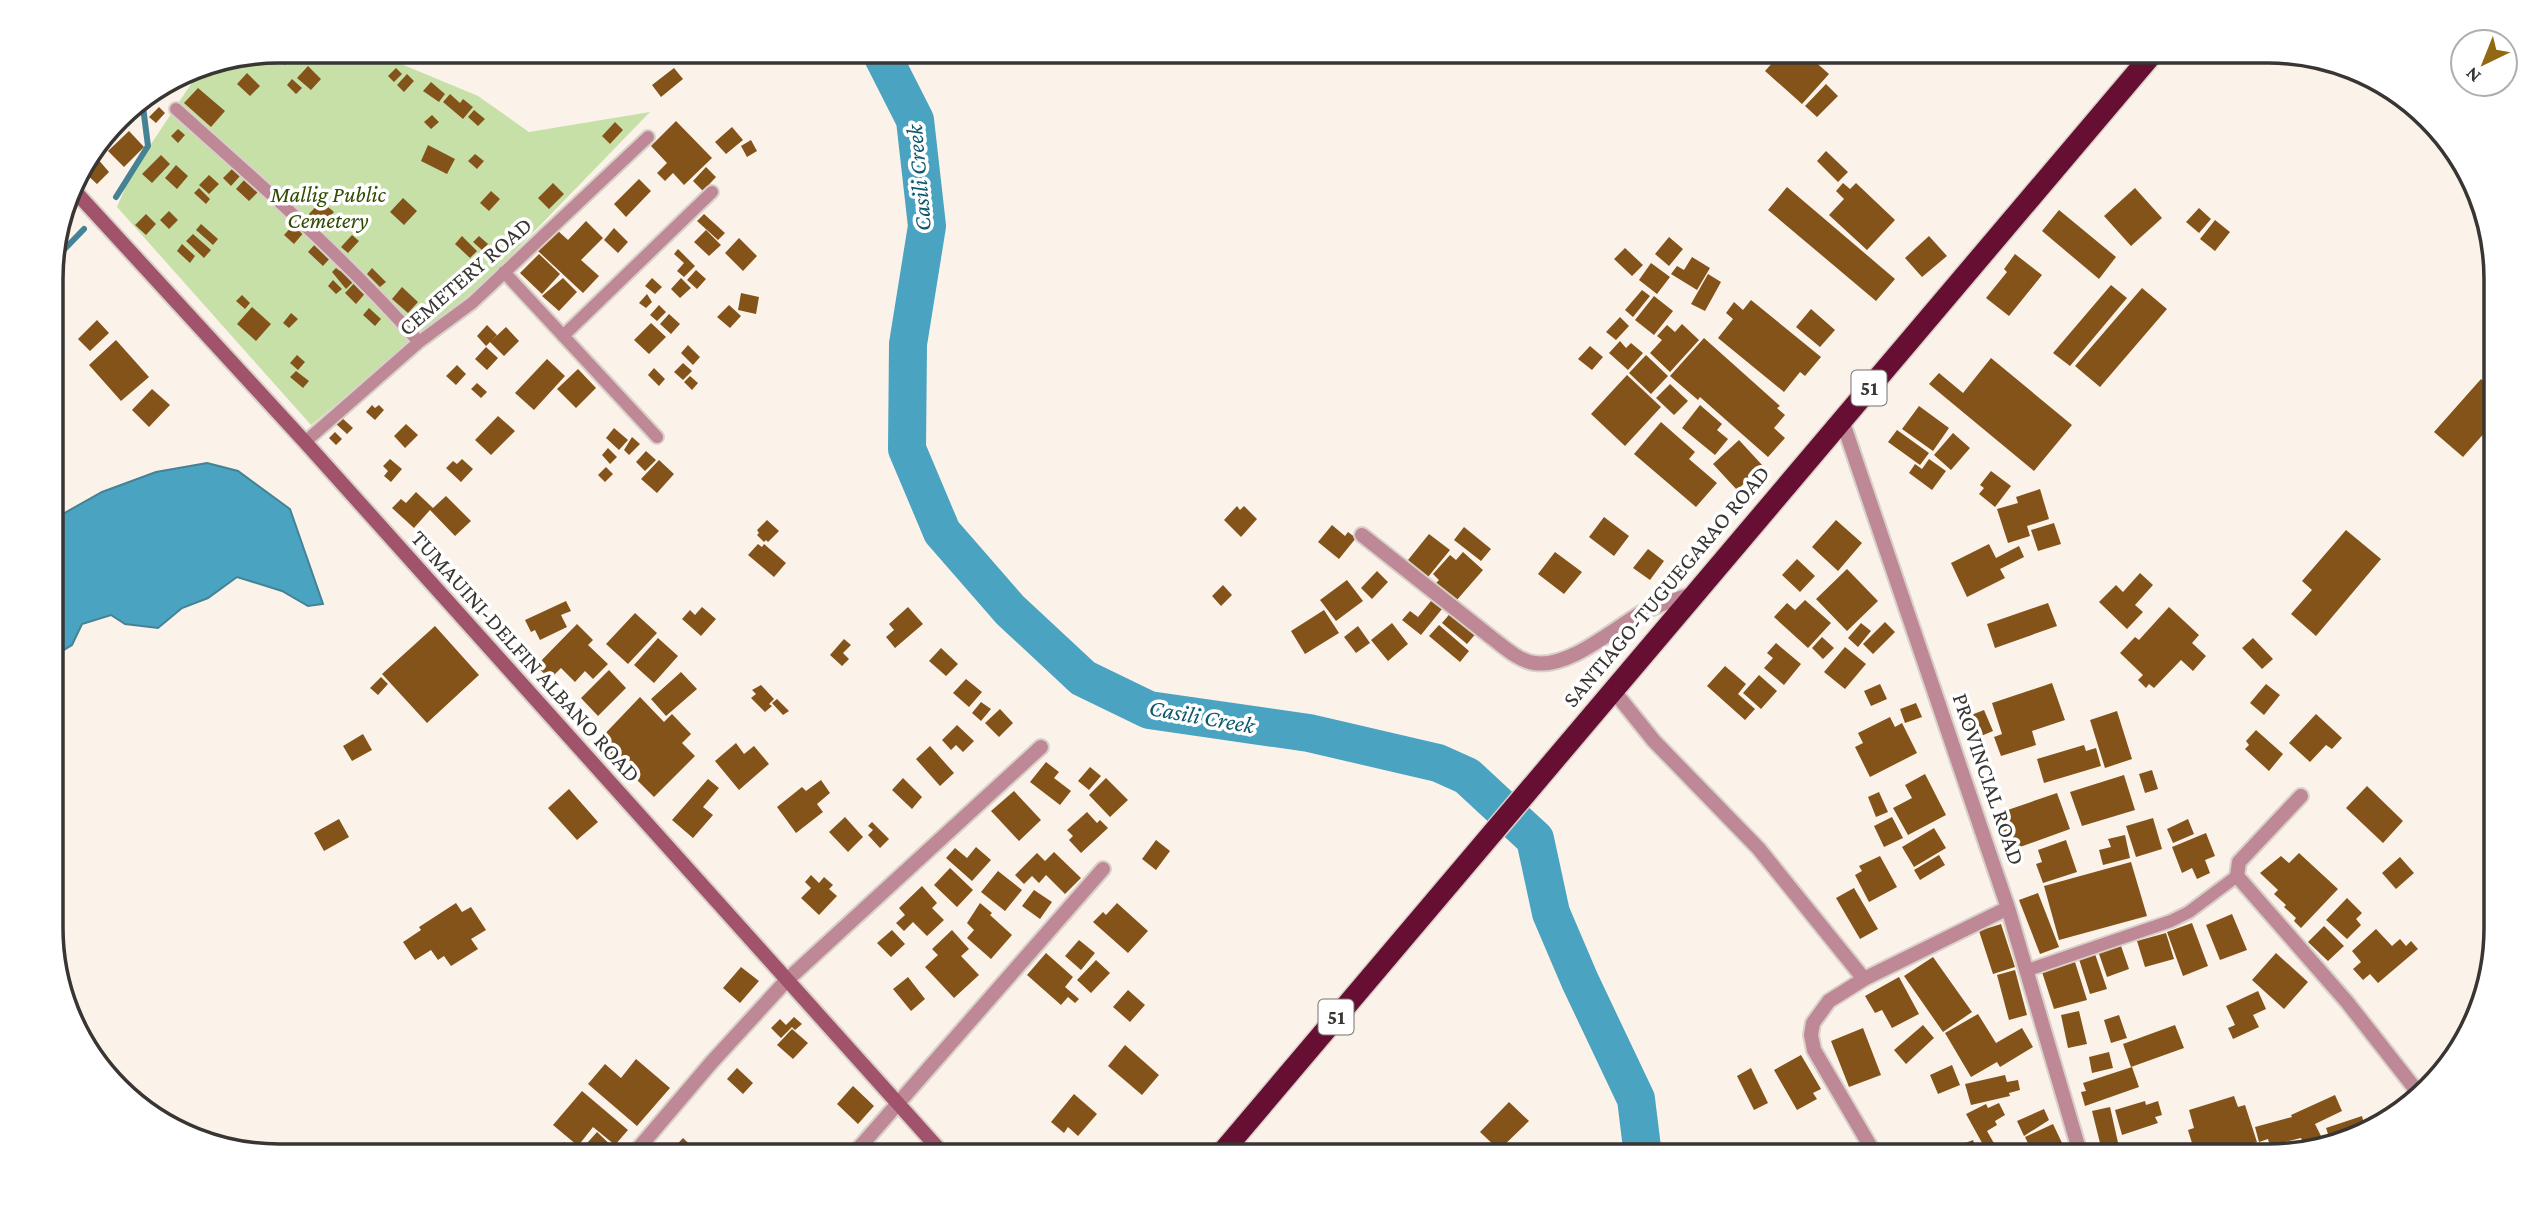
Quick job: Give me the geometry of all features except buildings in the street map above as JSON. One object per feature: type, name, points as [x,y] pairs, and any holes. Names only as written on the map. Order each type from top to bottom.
[{"type":"highway","name":"SANTIAGO-TUGUEGARAO ROAD","points":[[1229,1144],[2145,63]]},
{"type":"main road","name":"TUMAUINI-DELFIN ALBANO ROAD","points":[[80,196],[305,442],[934,1144]]},
{"type":"street","name":"PROVINCIAL ROAD","points":[[1842,420],[2008,908],[2078,1144]]},
{"type":"street","points":[[1362,535],[1492,638],[1534,663],[1556,661],[1578,652],[1600,641],[1641,613],[1693,594]]},
{"type":"street","points":[[1613,691],[1654,740],[1759,849],[1864,979]]},
{"type":"street","points":[[642,1144],[786,981],[1041,747]]},
{"type":"street","points":[[2301,796],[2239,862],[2237,876],[2347,1002],[2413,1087]]},
{"type":"street","points":[[862,1144],[1103,869]]},
{"type":"street","points":[[1869,1144],[1814,1050],[1811,1035],[1813,1023],[1829,1001],[1864,979],[2008,908]]},
{"type":"lane","points":[[176,109],[308,226],[374,291],[419,342]]},
{"type":"lane","name":"CEMETERY ROAD","points":[[305,442],[419,342],[472,303],[648,137]]},
{"type":"lane","points":[[563,336],[712,192]]},
{"type":"lane","points":[[504,272],[657,437]]},
{"type":"lane","points":[[2028,970],[2171,921],[2189,912],[2237,876]]},
{"type":"green space","name":"Mallig Public Cemetery","points":[[265,63],[399,63],[478,96],[529,132],[650,112],[486,281],[311,425],[117,207],[131,174],[193,80],[237,67]]},
{"type":"water","points":[[207,463],[238,471],[290,509],[323,604],[308,606],[282,591],[237,577],[208,598],[182,608],[158,628],[125,624],[111,615],[82,624],[72,645],[63,650],[63,514],[102,492],[156,472]]},
{"type":"waterway","name":"Casili Creek","points":[[886,63],[915,120],[927,226],[908,344],[907,449],[942,532],[1010,610],[1083,678],[1149,710],[1309,733],[1438,763],[1467,776],[1535,839],[1551,913],[1636,1099],[1642,1144]]},
{"type":"waterway","points":[[116,197],[148,146],[144,112]]},
{"type":"waterway","points":[[66,248],[84,229]]}]
